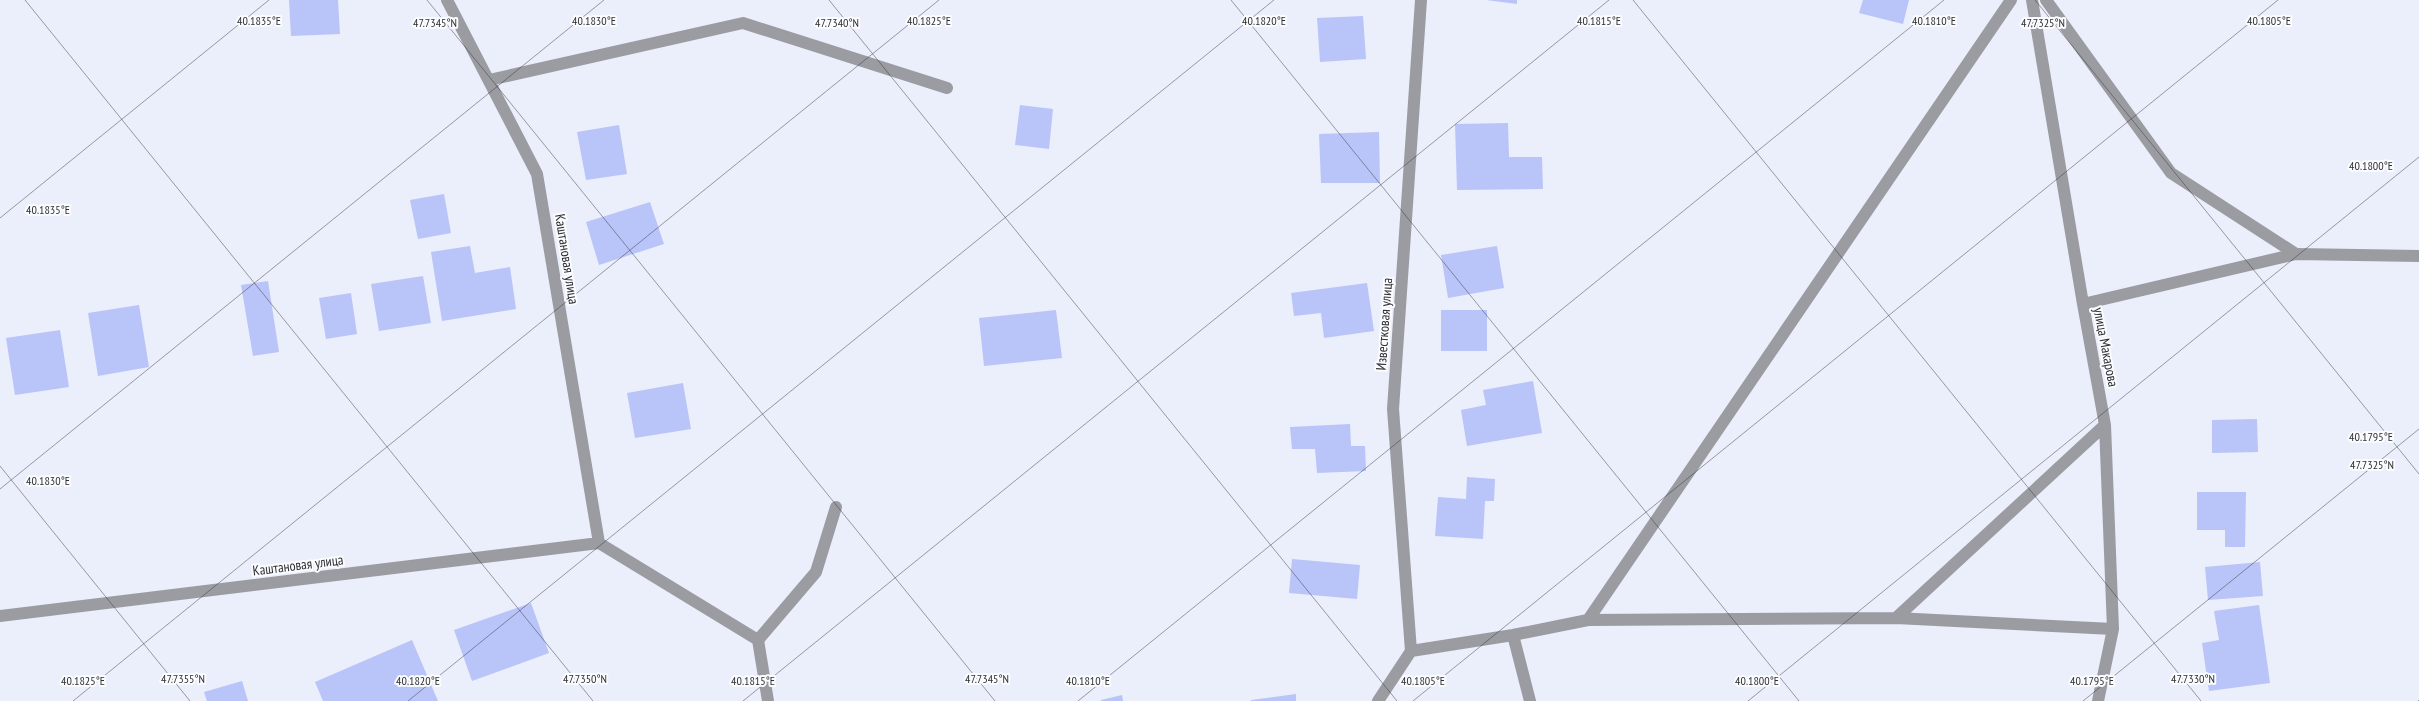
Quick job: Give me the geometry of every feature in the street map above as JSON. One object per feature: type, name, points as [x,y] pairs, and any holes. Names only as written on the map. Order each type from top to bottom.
[{"type":"street","name":"Каштановая улица","points":[[0,616],[599,543],[537,174],[447,0]]},
{"type":"street","name":"Известковая улица","points":[[1411,651],[1394,409],[1421,0]]},
{"type":"street","points":[[1588,620],[2011,0]]},
{"type":"street","name":"улица Макарова","points":[[2032,0],[2083,304],[2106,425],[2113,629],[2098,701]]},
{"type":"street","points":[[2046,0],[2171,173],[2296,254]]},
{"type":"street","points":[[489,80],[743,23],[947,88]]},
{"type":"street","points":[[2083,304],[2296,254],[2419,256]]},
{"type":"street","points":[[1896,618],[2106,425]]},
{"type":"street","points":[[758,640],[816,572],[836,507]]},
{"type":"street","points":[[599,543],[758,640],[768,701]]},
{"type":"street","points":[[1378,701],[1411,651],[1513,635],[1588,620],[1896,618],[2113,629]]},
{"type":"street","points":[[1513,635],[1530,701]]},
{"type":"building","points":[[289,0],[338,0],[340,34],[291,36]]},
{"type":"building","points":[[1486,0],[1517,0],[1517,4]]},
{"type":"building","points":[[1863,0],[1909,0],[1903,24],[1859,13]]},
{"type":"building","points":[[1363,16],[1366,59],[1320,62],[1317,18]]},
{"type":"building","points":[[1020,105],[1053,109],[1049,149],[1015,145]]},
{"type":"building","points":[[1508,123],[1509,157],[1542,157],[1543,189],[1457,190],[1455,124]]},
{"type":"building","points":[[619,125],[627,174],[586,180],[577,132]]},
{"type":"building","points":[[1379,132],[1380,183],[1321,183],[1319,134]]},
{"type":"building","points":[[444,194],[451,233],[418,239],[410,200]]},
{"type":"building","points":[[650,202],[664,244],[599,265],[586,222]]},
{"type":"building","points":[[470,246],[475,273],[510,267],[516,309],[442,321],[431,252]]},
{"type":"building","points":[[1497,246],[1504,288],[1448,298],[1441,255]]},
{"type":"building","points":[[423,276],[431,323],[379,331],[371,284]]},
{"type":"building","points":[[268,281],[279,352],[253,356],[241,285]]},
{"type":"building","points":[[1367,283],[1374,331],[1324,338],[1321,313],[1294,316],[1291,293]]},
{"type":"building","points":[[351,293],[357,334],[326,339],[319,298]]},
{"type":"building","points":[[139,305],[149,367],[98,376],[88,313]]},
{"type":"building","points":[[1056,310],[1062,358],[984,366],[979,318]]},
{"type":"building","points":[[1441,310],[1487,310],[1487,351],[1441,351]]},
{"type":"building","points":[[60,330],[69,387],[15,395],[6,338]]},
{"type":"building","points":[[1533,381],[1542,433],[1467,446],[1461,410],[1486,405],[1483,390]]},
{"type":"building","points":[[683,383],[691,429],[635,438],[627,393]]},
{"type":"building","points":[[2257,419],[2258,452],[2212,453],[2212,420]]},
{"type":"building","points":[[1350,424],[1351,446],[1365,446],[1366,471],[1317,473],[1315,449],[1292,449],[1290,427]]},
{"type":"building","points":[[1467,477],[1495,479],[1494,501],[1485,501],[1483,539],[1435,536],[1438,497],[1466,499]]},
{"type":"building","points":[[2197,492],[2246,492],[2245,547],[2225,547],[2225,530],[2197,530]]},
{"type":"building","points":[[1292,559],[1360,565],[1357,599],[1289,593]]},
{"type":"building","points":[[2260,562],[2263,596],[2208,600],[2205,567]]},
{"type":"building","points":[[531,603],[549,653],[472,681],[454,630]]},
{"type":"building","points":[[2259,605],[2270,683],[2209,691],[2202,643],[2219,640],[2214,611]]},
{"type":"building","points":[[412,640],[438,701],[323,701],[315,682]]},
{"type":"building","points":[[242,681],[248,701],[207,701],[204,692]]},
{"type":"building","points":[[1296,694],[1296,701],[1251,701],[1251,700]]},
{"type":"building","points":[[1122,695],[1123,701],[1101,701],[1101,700]]}]
